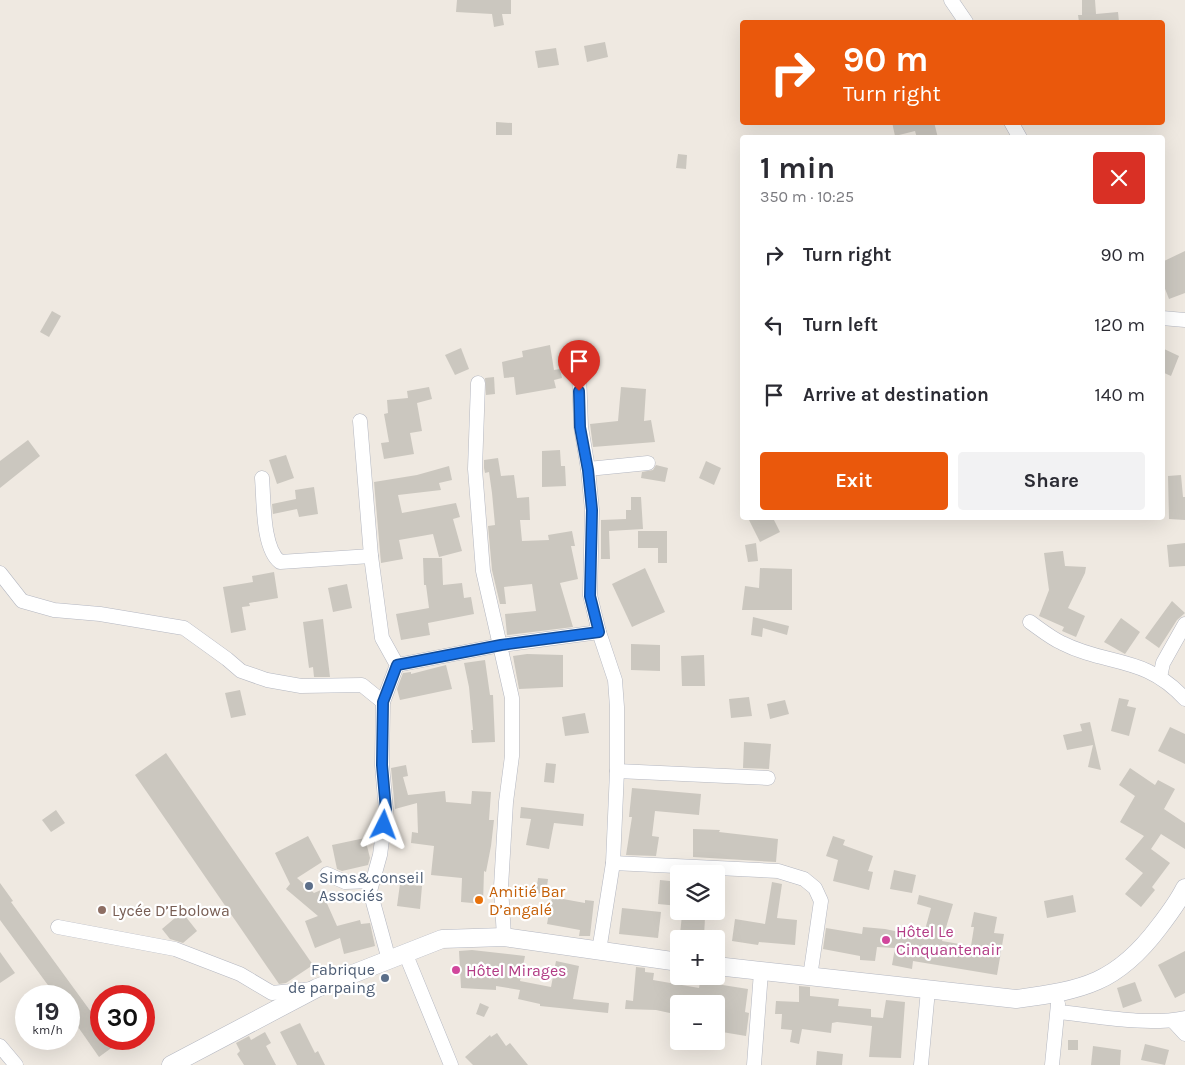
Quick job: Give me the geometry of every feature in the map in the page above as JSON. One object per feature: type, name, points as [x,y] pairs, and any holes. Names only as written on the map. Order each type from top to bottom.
[{"type":"street","points":[[951,0],[965,20]]},
{"type":"street","points":[[1165,318],[1185,320]]},
{"type":"street","points":[[579,373],[580,427],[588,470],[592,510],[590,596],[599,632],[615,680],[617,771],[613,863],[599,952]]},
{"type":"street","points":[[478,383],[475,469],[483,571],[512,698],[512,756],[506,802],[501,887],[504,937]]},
{"type":"street","points":[[360,421],[371,556],[382,638],[397,665],[383,702],[382,765],[386,810],[380,855],[370,891],[389,960]]},
{"type":"street","points":[[588,470],[648,463]]},
{"type":"street","points":[[262,478],[269,546],[273,557],[280,562],[371,556]]},
{"type":"street","points":[[0,573],[22,601],[54,610],[100,614],[184,628],[227,658],[241,671],[268,680],[301,686],[362,685],[383,702]]},
{"type":"street","points":[[1030,622],[1062,644],[1132,663],[1160,677],[1185,698]]},
{"type":"street","points":[[1160,677],[1162,663],[1185,624]]},
{"type":"street","points":[[397,665],[501,645],[599,632]]},
{"type":"street","points":[[617,771],[768,778]]},
{"type":"street","points":[[613,863],[778,871],[804,879],[815,888],[821,901],[810,977]]},
{"type":"street","points":[[327,874],[344,882],[372,882]]},
{"type":"street","points":[[725,967],[1016,998],[1058,993],[1086,985],[1113,973],[1130,962],[1168,916],[1185,888]]},
{"type":"street","points":[[58,927],[175,949],[240,974],[272,993],[317,988]]},
{"type":"street","points":[[171,1065],[317,988],[442,939],[504,937],[670,961]]},
{"type":"street","points":[[406,954],[451,1065]]},
{"type":"street","points":[[754,1065],[761,972]]},
{"type":"street","points":[[921,1065],[928,990]]},
{"type":"street","points":[[1052,1065],[1058,1012],[1058,993]]},
{"type":"street","points":[[1058,1012],[1124,1019],[1179,1020],[1185,1034]]},
{"type":"street","points":[[0,1046],[16,1065]]},
{"type":"building","points":[[457,0],[511,0],[511,14],[502,14],[504,25],[494,27],[492,14],[456,12]]},
{"type":"building","points":[[1082,0],[1095,0],[1096,14],[1118,12],[1119,20],[1079,20],[1078,15],[1082,15]]},
{"type":"building","points":[[605,42],[608,57],[587,62],[584,46]]},
{"type":"building","points":[[556,48],[559,65],[538,68],[535,51]]},
{"type":"building","points":[[496,122],[512,123],[512,135],[496,135]]},
{"type":"building","points":[[893,125],[935,125],[937,135],[916,135],[915,131],[895,135]]},
{"type":"building","points":[[678,154],[687,155],[686,169],[676,168]]},
{"type":"building","points":[[1185,251],[1185,293],[1169,299],[1165,289],[1165,261]]},
{"type":"building","points":[[52,311],[61,316],[49,337],[40,332]]},
{"type":"building","points":[[550,345],[554,370],[560,369],[562,378],[554,380],[556,388],[516,395],[514,377],[504,378],[502,362],[523,357],[522,351]]},
{"type":"building","points":[[461,348],[469,369],[455,375],[445,355]]},
{"type":"building","points":[[1165,349],[1179,356],[1171,376],[1165,373]]},
{"type":"building","points":[[494,377],[495,394],[486,395],[485,378]]},
{"type":"building","points":[[429,387],[432,399],[417,403],[422,431],[410,433],[414,454],[384,459],[381,443],[389,442],[384,414],[388,413],[387,400],[408,398],[407,391]]},
{"type":"building","points":[[621,387],[646,389],[644,421],[651,420],[655,442],[593,447],[590,424],[618,421]]},
{"type":"building","points":[[28,440],[40,456],[0,488],[0,461]]},
{"type":"building","points":[[560,450],[561,466],[565,466],[566,486],[542,487],[542,451]]},
{"type":"building","points":[[286,455],[294,478],[277,484],[269,460]]},
{"type":"building","points":[[498,458],[501,476],[514,475],[517,498],[529,497],[530,520],[520,520],[522,541],[549,540],[548,535],[572,531],[575,546],[571,546],[578,579],[560,583],[573,627],[507,635],[505,614],[536,611],[532,584],[504,587],[506,604],[500,604],[492,570],[488,526],[495,525],[492,493],[489,472],[485,473],[484,468],[484,460]]},
{"type":"building","points":[[706,461],[721,468],[714,485],[699,478]]},
{"type":"building","points":[[656,465],[668,468],[665,482],[641,478],[642,472],[653,470]]},
{"type":"building","points":[[449,466],[452,480],[439,483],[441,490],[398,495],[402,513],[456,503],[460,517],[453,519],[462,551],[439,557],[433,534],[399,540],[403,559],[381,563],[374,482],[417,475]]},
{"type":"building","points":[[1181,475],[1183,497],[1185,497],[1185,520],[1169,519],[1168,476]]},
{"type":"building","points":[[314,487],[318,514],[299,517],[297,509],[273,514],[272,504],[296,499],[295,490]]},
{"type":"building","points":[[631,497],[641,497],[643,529],[609,531],[610,559],[601,559],[601,520],[626,519],[626,510],[631,510]]},
{"type":"building","points":[[749,520],[774,520],[780,532],[760,542]]},
{"type":"building","points":[[638,531],[667,531],[667,563],[658,563],[658,548],[638,548]]},
{"type":"building","points":[[756,543],[758,561],[748,562],[745,545]]},
{"type":"building","points":[[1185,543],[1185,566],[1169,567],[1167,545]]},
{"type":"building","points":[[1063,551],[1065,566],[1086,567],[1068,608],[1085,616],[1076,637],[1062,631],[1064,627],[1039,616],[1049,590],[1044,553]]},
{"type":"building","points":[[423,558],[442,558],[443,585],[462,583],[464,598],[471,597],[474,614],[428,623],[430,635],[401,640],[396,614],[429,608],[426,585],[424,585]]},
{"type":"building","points":[[645,568],[665,612],[632,627],[612,584]]},
{"type":"building","points":[[760,568],[792,569],[792,610],[742,610],[745,586],[759,588]]},
{"type":"building","points":[[274,572],[278,598],[249,603],[250,606],[242,607],[246,630],[231,633],[223,587],[253,582],[252,576]]},
{"type":"building","points":[[347,584],[352,608],[333,612],[328,588]]},
{"type":"building","points":[[1172,601],[1185,613],[1177,620],[1159,648],[1145,638]]},
{"type":"building","points":[[753,617],[789,626],[787,635],[763,628],[762,637],[751,635]]},
{"type":"building","points":[[1121,618],[1140,632],[1125,654],[1104,642]]},
{"type":"building","points":[[323,619],[330,677],[314,677],[313,667],[309,668],[303,622]]},
{"type":"building","points":[[631,644],[660,645],[660,671],[631,670]]},
{"type":"building","points":[[527,654],[563,655],[563,687],[519,689],[513,656]]},
{"type":"building","points":[[704,655],[705,686],[682,686],[681,656]]},
{"type":"building","points":[[485,660],[490,695],[493,695],[495,742],[472,743],[471,730],[473,730],[469,687],[464,663]]},
{"type":"building","points":[[446,665],[452,689],[400,700],[397,689],[403,673],[411,672],[411,674]]},
{"type":"building","points":[[240,690],[246,715],[231,718],[225,693]]},
{"type":"building","points":[[749,697],[752,716],[731,718],[729,699]]},
{"type":"building","points":[[1119,698],[1129,700],[1127,706],[1136,708],[1129,736],[1111,731]]},
{"type":"building","points":[[785,700],[789,714],[770,719],[767,704]]},
{"type":"building","points":[[585,713],[589,733],[565,736],[562,717]]},
{"type":"building","points":[[1090,722],[1101,770],[1088,767],[1093,745],[1067,750],[1063,735],[1082,731],[1080,724]]},
{"type":"building","points":[[1170,727],[1185,734],[1185,764],[1158,751]]},
{"type":"building","points":[[744,742],[771,744],[769,769],[743,768]]},
{"type":"building","points":[[166,753],[313,965],[286,983],[279,984],[135,775]]},
{"type":"building","points":[[546,763],[556,764],[554,783],[544,782]]},
{"type":"building","points":[[406,765],[408,776],[403,777],[408,795],[445,791],[446,802],[471,804],[472,791],[491,792],[489,820],[494,820],[486,872],[484,871],[483,904],[461,902],[462,878],[431,875],[434,846],[411,843],[412,832],[418,833],[417,803],[395,809],[391,768]]},
{"type":"building","points":[[1130,768],[1155,785],[1158,780],[1175,789],[1164,809],[1185,823],[1185,849],[1161,834],[1151,849],[1170,863],[1152,887],[1155,890],[1141,907],[1125,894],[1143,873],[1125,859],[1144,836],[1120,822],[1135,796],[1119,785]]},
{"type":"building","points":[[632,788],[701,794],[699,815],[655,811],[652,836],[659,837],[656,856],[626,855],[632,817],[629,817]]},
{"type":"building","points":[[521,807],[584,814],[583,826],[554,823],[549,849],[526,845],[531,819],[520,818]]},
{"type":"building","points":[[56,810],[65,823],[51,832],[42,820]]},
{"type":"building","points":[[693,829],[720,830],[719,832],[778,839],[776,862],[693,857]]},
{"type":"building","points":[[308,836],[322,862],[297,878],[314,893],[321,890],[337,926],[360,920],[361,924],[370,923],[375,946],[344,954],[340,938],[315,948],[305,921],[318,916],[286,889],[290,884],[275,853]]},
{"type":"building","points":[[833,836],[845,840],[843,845],[873,856],[868,871],[873,872],[869,890],[833,881],[838,860],[826,856]]},
{"type":"building","points":[[365,838],[370,858],[368,865],[342,871],[337,869],[332,845]]},
{"type":"building","points":[[894,870],[916,875],[912,893],[890,889]]},
{"type":"building","points":[[538,878],[548,879],[546,894],[536,893]]},
{"type":"building","points":[[660,880],[670,881],[670,905],[658,904]]},
{"type":"building","points":[[772,882],[782,884],[777,918],[797,920],[795,945],[759,942],[758,945],[732,941],[735,919],[765,924]]},
{"type":"building","points":[[0,883],[13,901],[11,902],[71,985],[48,985],[0,920]]},
{"type":"building","points":[[400,884],[422,886],[420,909],[397,906]]},
{"type":"building","points":[[919,895],[953,904],[942,941],[971,946],[974,927],[971,927],[974,912],[997,917],[994,933],[1004,934],[997,975],[913,961],[912,969],[892,965],[895,948],[877,947],[875,961],[860,960],[860,956],[823,949],[826,928],[862,934],[863,927],[885,929],[923,937],[931,908],[917,904]]},
{"type":"building","points":[[1073,895],[1076,912],[1047,918],[1044,901]]},
{"type":"building","points":[[552,897],[585,903],[585,900],[594,901],[590,936],[579,936],[580,930],[547,924]]},
{"type":"building","points":[[622,908],[661,912],[658,938],[619,934]]},
{"type":"building","points":[[182,912],[197,931],[183,943],[170,939],[162,929]]},
{"type":"building","points":[[681,920],[705,920],[704,930],[680,930]]},
{"type":"building","points":[[472,950],[525,956],[520,981],[551,987],[556,961],[579,966],[573,999],[609,1003],[608,1013],[540,1006],[540,1004],[518,999],[520,990],[496,986],[496,990],[461,988],[459,951]]},
{"type":"building","points":[[1185,951],[1185,993],[1175,998],[1158,965]]},
{"type":"building","points":[[0,952],[15,973],[0,983]]},
{"type":"building","points":[[636,967],[645,968],[645,972],[654,973],[653,980],[670,983],[670,985],[699,988],[700,985],[723,985],[748,989],[745,1012],[749,1013],[746,1036],[725,1032],[725,995],[670,995],[670,1013],[656,1010],[625,1009],[626,1000],[633,1001]]},
{"type":"building","points":[[1135,982],[1142,1001],[1123,1008],[1117,988]]},
{"type":"building","points":[[799,986],[810,987],[810,996],[839,999],[838,1006],[871,1009],[871,1017],[883,1018],[886,1000],[905,1002],[901,1058],[869,1057],[872,1026],[837,1022],[832,1023],[831,1033],[802,1029],[799,1044],[790,1042],[792,1030],[781,1029],[782,1014],[775,1014],[776,1001],[799,1002]]},
{"type":"building","points":[[80,997],[90,1011],[90,1044],[80,1030]]},
{"type":"building","points":[[480,1003],[489,1007],[484,1017],[476,1014]]},
{"type":"building","points":[[300,1023],[315,1053],[318,1051],[325,1065],[297,1065],[280,1032]]},
{"type":"building","points":[[265,1032],[271,1043],[266,1046],[276,1065],[244,1065],[237,1054],[240,1051],[236,1043],[249,1036],[251,1040]]},
{"type":"building","points":[[497,1033],[506,1046],[510,1043],[528,1065],[473,1065],[465,1057],[490,1035],[491,1037]]},
{"type":"building","points":[[1068,1040],[1078,1040],[1078,1050],[1068,1050]]},
{"type":"building","points":[[1145,1044],[1169,1050],[1165,1065],[1141,1060]]},
{"type":"building","points":[[1093,1046],[1121,1050],[1120,1065],[1091,1065]]},
{"type":"building","points":[[94,1050],[109,1050],[99,1057]]},
{"type":"building","points":[[817,1051],[843,1054],[842,1065],[816,1065]]},
{"type":"place","name":"Sims&conseil Associés","points":[[309,886]]},
{"type":"place","name":"Amitié Bar D’angalé","points":[[479,900]]},
{"type":"place","name":"Lycée D’Ebolowa","points":[[102,910]]},
{"type":"place","name":"Hôtel Le Cinquantenair","points":[[886,940]]},
{"type":"place","name":"Hôtel Mirages","points":[[456,970]]},
{"type":"place","name":"Fabrique de parpaing","points":[[385,978]]},
{"type":"route","points":[[384,825],[386,810],[382,765],[383,702],[397,665],[501,645],[599,632],[590,596],[592,510],[588,470],[580,427],[579,391]]}]
